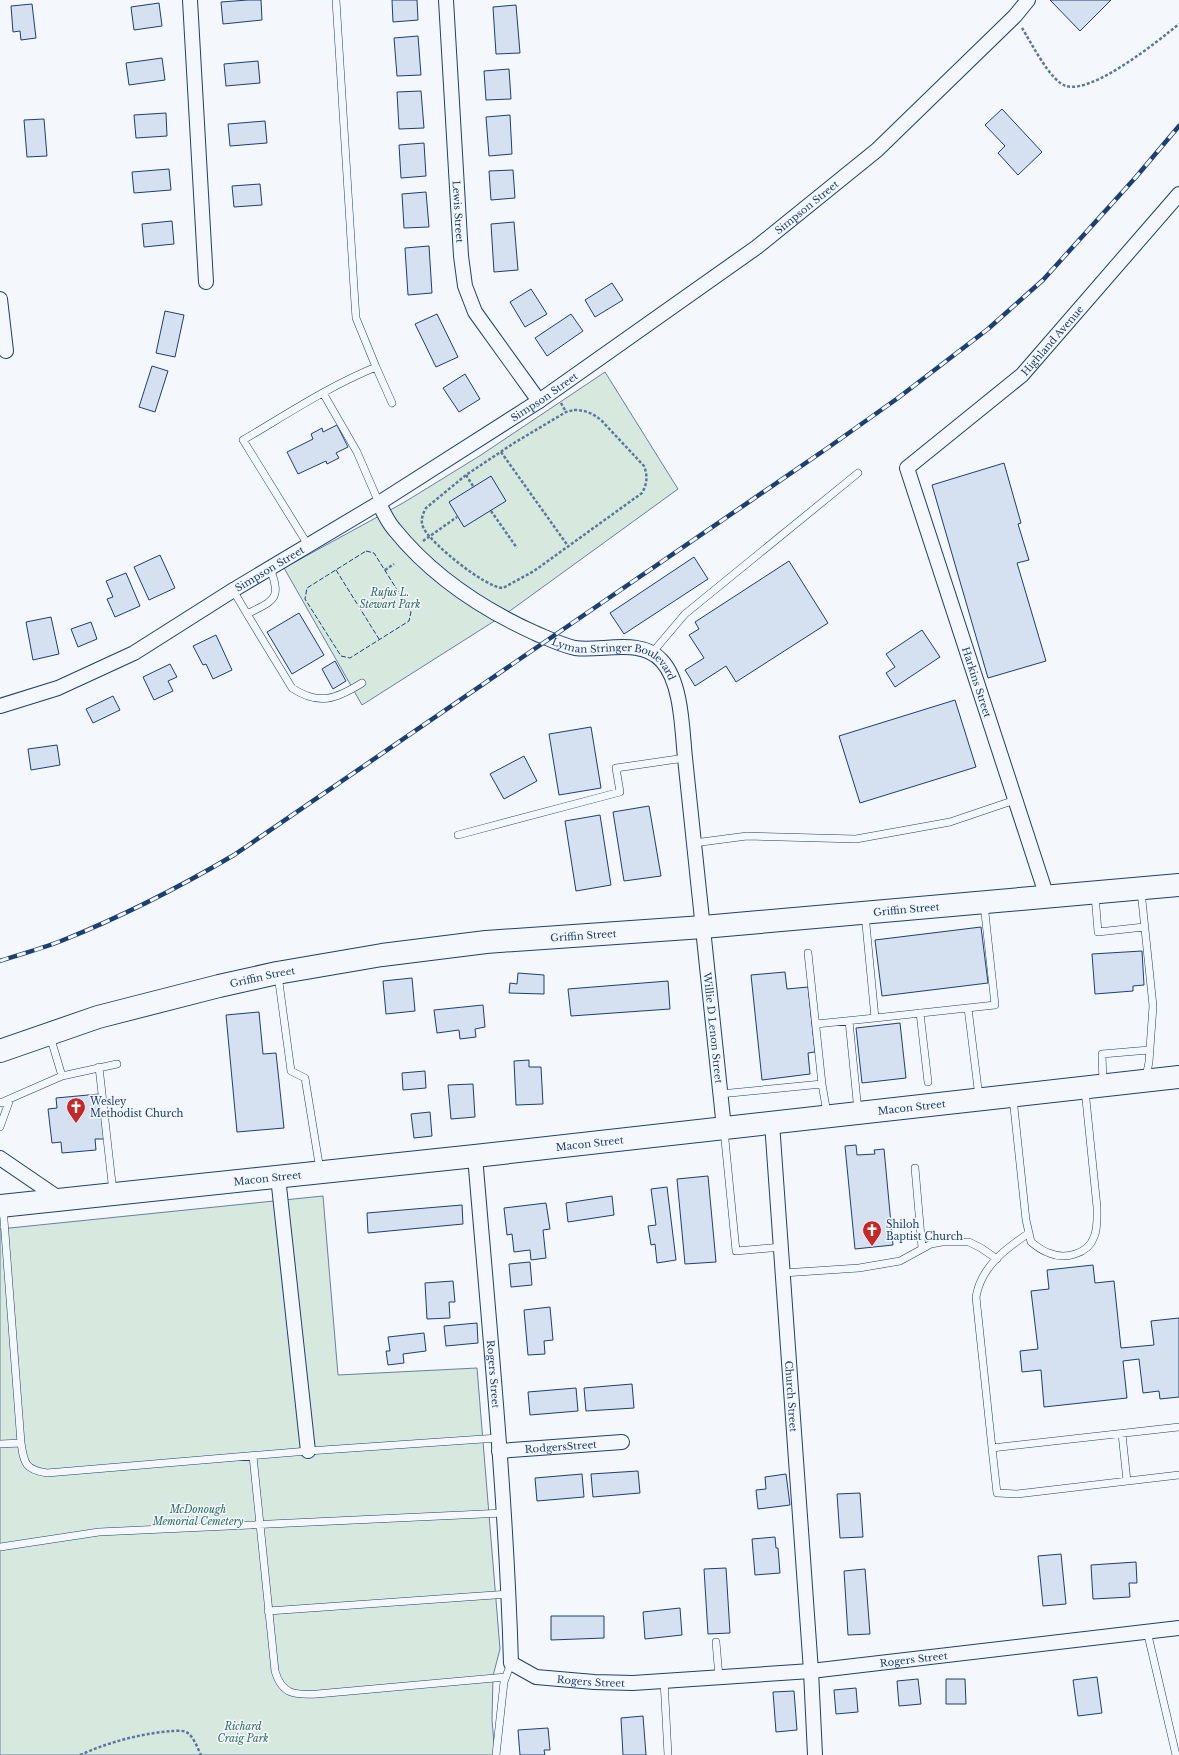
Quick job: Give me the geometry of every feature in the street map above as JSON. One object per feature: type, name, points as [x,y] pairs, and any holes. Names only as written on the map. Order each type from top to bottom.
[{"type":"main road","name":"Griffin Street","points":[[0,1051],[98,1017],[277,973],[382,955],[486,942],[703,927],[1179,885]]},
{"type":"main road","name":"Macon Street","points":[[1,1205],[475,1156],[1094,1087],[1179,1076]]},
{"type":"street","points":[[190,0],[206,282]]},
{"type":"street","name":"Lewis Street","points":[[446,0],[461,256],[465,286],[475,312],[538,401]]},
{"type":"street","name":"Simpson Street","points":[[0,706],[58,688],[134,653],[233,590],[379,503],[538,401],[763,242],[877,150],[1015,16],[1028,0]]},
{"type":"street","name":"Highland Avenue","points":[[907,468],[1022,375],[1179,194]]},
{"type":"street","points":[[0,299],[6,351]]},
{"type":"street","name":"Harkins Street","points":[[907,468],[1047,897]]},
{"type":"street","name":"Lyman Stringer Boulevard","points":[[379,503],[393,529],[440,575],[462,592],[507,620],[550,640],[575,648],[630,648],[646,650],[663,661],[673,681],[678,701],[703,927]]},
{"type":"street","name":"Willie D Lenon Street","points":[[703,927],[724,1128]]},
{"type":"street","name":"Church Street","points":[[772,1123],[811,1671],[815,1755]]},
{"type":"street","name":"Rogers Street","points":[[475,1156],[504,1513],[509,1594],[511,1663],[536,1677],[594,1682],[633,1683],[811,1671],[1179,1628]]},
{"type":"street","points":[[0,1158],[60,1199]]},
{"type":"street","points":[[278,1177],[308,1452]]},
{"type":"street","name":"RodgersStreet","points":[[498,1445],[622,1442]]},
{"type":"lane","points":[[336,0],[356,318],[392,403]]},
{"type":"lane","points":[[308,545],[243,440],[359,374],[376,367]]},
{"type":"lane","points":[[323,394],[357,452],[369,483],[379,503]]},
{"type":"lane","points":[[652,653],[685,614],[858,473]]},
{"type":"lane","points":[[247,614],[272,601],[276,591],[276,582],[270,568]]},
{"type":"lane","points":[[233,590],[292,688],[311,698],[326,700],[338,696],[362,683]]},
{"type":"lane","points":[[458,835],[620,792],[616,768],[685,758]]},
{"type":"lane","points":[[694,843],[747,836],[856,839],[950,822],[1015,800]]},
{"type":"lane","points":[[1141,888],[1153,1006],[1150,1050],[1145,1080]]},
{"type":"lane","points":[[1094,893],[1098,932],[1144,927]]},
{"type":"lane","points":[[816,1024],[995,1006],[984,902]]},
{"type":"lane","points":[[865,913],[875,1018]]},
{"type":"lane","points":[[808,953],[822,1084],[828,1117]]},
{"type":"lane","points":[[277,973],[291,1071],[305,1078],[321,1172]]},
{"type":"lane","points":[[968,1008],[979,1100]]},
{"type":"lane","points":[[920,1013],[928,1082]]},
{"type":"lane","points":[[849,1021],[858,1113]]},
{"type":"lane","points":[[50,1034],[62,1076]]},
{"type":"lane","points":[[1013,1096],[1026,1220],[1031,1242],[1050,1254],[1060,1256],[1083,1251],[1094,1237],[1097,1225],[1094,1087],[1102,1054],[1150,1050]]},
{"type":"lane","points":[[0,1103],[62,1076],[117,1064]]},
{"type":"lane","points":[[99,1067],[114,1194]]},
{"type":"lane","points":[[720,1094],[822,1084]]},
{"type":"lane","points":[[0,1127],[10,1099]]},
{"type":"lane","points":[[724,1128],[736,1251],[782,1247]]},
{"type":"lane","points":[[914,1168],[922,1248]]},
{"type":"lane","points":[[1,1205],[21,1443],[23,1457],[27,1465],[32,1470],[47,1472],[308,1452],[498,1445]]},
{"type":"lane","points":[[1029,1233],[1006,1248],[981,1277],[976,1297],[997,1493],[1017,1494],[1179,1475]]},
{"type":"lane","points":[[783,1273],[859,1268],[900,1261],[922,1248],[931,1244],[942,1242],[969,1242],[997,1259]]},
{"type":"lane","points":[[992,1448],[1179,1427]]},
{"type":"lane","points":[[1122,1434],[1127,1481]]},
{"type":"lane","points":[[0,1444],[21,1443]]},
{"type":"lane","points":[[252,1456],[275,1671],[279,1682],[286,1690],[293,1693],[317,1694],[506,1678]]},
{"type":"lane","points":[[0,1547],[99,1532],[504,1513]]},
{"type":"lane","points":[[268,1611],[509,1594]]},
{"type":"lane","points":[[1147,1631],[1176,1755]]},
{"type":"lane","points":[[716,1642],[719,1677]]},
{"type":"lane","points":[[496,1755],[504,1682],[511,1663]]},
{"type":"lane","points":[[664,1680],[668,1755]]},
{"type":"path","points":[[1015,16],[1055,78],[1066,86],[1079,86],[1100,79],[1149,48],[1179,24]]},
{"type":"path","points":[[559,399],[566,412]]},
{"type":"path","points":[[583,410],[593,414],[601,420],[644,466],[647,479],[646,485],[642,493],[534,571],[503,588],[498,588],[477,577],[435,542],[424,529],[422,517],[426,508],[466,475],[501,452],[566,412],[583,410]]},
{"type":"path","points":[[501,452],[568,546]]},
{"type":"path","points":[[466,475],[473,486]]},
{"type":"path","points":[[491,511],[517,548]]},
{"type":"path","points":[[430,535],[457,517]]},
{"type":"path","points":[[385,570],[394,564]]},
{"type":"path","points":[[80,1755],[122,1739],[158,1732],[180,1731],[186,1731],[189,1734],[202,1755]]},
{"type":"green space","name":"Rufus L. Stewart Park","points":[[605,372],[678,489],[507,613],[362,705],[284,568],[403,503],[481,455]]},
{"type":"green space","name":"McDonough Memorial Cemetery","points":[[323,1196],[338,1375],[477,1368],[500,1649],[493,1676],[492,1720],[495,1755],[0,1755],[0,1229]]},
{"type":"building","points":[[261,0],[262,20],[223,24],[221,2]]},
{"type":"building","points":[[392,0],[417,0],[418,20],[393,22]]},
{"type":"building","points":[[1050,0],[1111,0],[1080,31]]},
{"type":"building","points":[[159,3],[162,26],[134,30],[131,7]]},
{"type":"building","points":[[32,4],[36,38],[21,40],[20,31],[13,32],[11,6]]},
{"type":"building","points":[[516,5],[520,53],[496,54],[493,7]]},
{"type":"building","points":[[418,36],[421,75],[397,76],[394,38]]},
{"type":"building","points":[[162,58],[165,80],[129,85],[126,63]]},
{"type":"building","points":[[258,61],[260,83],[226,86],[224,64]]},
{"type":"building","points":[[509,69],[511,99],[486,100],[484,71]]},
{"type":"building","points":[[421,91],[424,128],[399,129],[397,92]]},
{"type":"building","points":[[1002,109],[1042,152],[1018,175],[998,153],[1005,146],[985,125]]},
{"type":"building","points":[[166,113],[167,136],[136,138],[134,115]]},
{"type":"building","points":[[510,115],[512,154],[489,156],[486,117]]},
{"type":"building","points":[[44,119],[47,156],[27,157],[24,120]]},
{"type":"building","points":[[265,121],[267,143],[230,146],[228,124]]},
{"type":"building","points":[[424,143],[426,176],[401,178],[399,145]]},
{"type":"building","points":[[169,169],[171,190],[134,193],[132,172]]},
{"type":"building","points":[[513,170],[515,198],[491,200],[489,171]]},
{"type":"building","points":[[260,184],[262,205],[234,207],[232,186]]},
{"type":"building","points":[[426,192],[429,227],[404,228],[402,194]]},
{"type":"building","points":[[172,221],[174,244],[144,247],[142,224]]},
{"type":"building","points":[[514,222],[518,270],[494,272],[491,224]]},
{"type":"building","points":[[429,246],[432,293],[408,295],[405,248]]},
{"type":"building","points":[[612,283],[623,300],[595,317],[585,300]]},
{"type":"building","points":[[531,289],[547,314],[525,327],[510,302]]},
{"type":"building","points":[[165,311],[184,315],[175,357],[156,353]]},
{"type":"building","points":[[437,314],[458,357],[436,367],[415,324]]},
{"type":"building","points":[[571,314],[583,331],[547,356],[535,338]]},
{"type":"building","points":[[152,366],[168,371],[155,412],[139,407]]},
{"type":"building","points":[[465,374],[480,399],[459,412],[443,388]]},
{"type":"building","points":[[337,425],[348,447],[336,453],[339,458],[327,464],[326,461],[298,474],[287,452],[313,439],[311,434],[322,428],[323,432]]},
{"type":"building","points":[[1004,463],[1021,523],[1018,524],[1029,560],[1017,563],[1046,661],[988,678],[932,485]]},
{"type":"building","points":[[491,476],[506,501],[464,527],[449,502]]},
{"type":"building","points":[[160,555],[175,588],[149,600],[134,567]]},
{"type":"building","points":[[694,557],[708,579],[624,634],[610,613]]},
{"type":"building","points":[[789,561],[828,623],[736,682],[726,666],[695,686],[685,670],[704,658],[689,635],[699,629],[695,622]]},
{"type":"building","points":[[126,573],[140,606],[115,617],[107,599],[113,597],[106,581]]},
{"type":"building","points":[[299,613],[324,655],[292,674],[267,632]]},
{"type":"building","points":[[51,617],[59,654],[33,660],[26,622]]},
{"type":"building","points":[[91,622],[97,639],[78,647],[71,629]]},
{"type":"building","points":[[922,630],[940,657],[895,687],[886,673],[895,667],[886,654]]},
{"type":"building","points":[[216,635],[232,670],[213,679],[206,664],[203,665],[193,646]]},
{"type":"building","points":[[335,661],[346,681],[333,689],[322,669]]},
{"type":"building","points":[[170,664],[177,677],[168,681],[173,691],[154,700],[143,677]]},
{"type":"building","points":[[113,696],[120,710],[93,723],[86,709]]},
{"type":"building","points":[[955,700],[976,767],[860,803],[839,736]]},
{"type":"building","points":[[591,727],[601,788],[559,795],[549,734]]},
{"type":"building","points":[[57,745],[60,765],[31,770],[28,749]]},
{"type":"building","points":[[524,756],[537,781],[504,799],[490,774]]},
{"type":"building","points":[[649,806],[661,876],[624,881],[613,812]]},
{"type":"building","points":[[600,815],[611,885],[576,891],[565,821]]},
{"type":"building","points":[[981,927],[988,983],[882,996],[875,940]]},
{"type":"building","points":[[1142,951],[1144,985],[1133,986],[1133,991],[1095,994],[1092,954]]},
{"type":"building","points":[[785,972],[787,989],[808,987],[815,1052],[808,1053],[810,1074],[762,1080],[751,975]]},
{"type":"building","points":[[518,973],[544,975],[544,994],[509,993],[510,983],[517,984]]},
{"type":"building","points":[[412,978],[415,1011],[386,1014],[383,981]]},
{"type":"building","points":[[668,981],[670,1009],[571,1016],[568,989]]},
{"type":"building","points":[[483,1005],[485,1027],[475,1029],[476,1037],[460,1039],[459,1030],[437,1033],[434,1010]]},
{"type":"building","points":[[259,1012],[263,1054],[276,1053],[284,1128],[237,1132],[226,1015]]},
{"type":"building","points":[[900,1023],[906,1078],[862,1083],[856,1028]]},
{"type":"building","points":[[529,1060],[529,1067],[541,1067],[543,1104],[516,1105],[514,1061]]},
{"type":"building","points":[[425,1071],[426,1088],[403,1090],[402,1073]]},
{"type":"building","points":[[473,1084],[475,1117],[451,1119],[448,1085]]},
{"type":"building","name":"Wesley Methodist Church","points":[[99,1094],[104,1139],[95,1139],[96,1150],[62,1153],[61,1142],[52,1143],[48,1109],[57,1108],[56,1098]]},
{"type":"building","points":[[430,1112],[432,1136],[414,1138],[411,1114]]},
{"type":"building","points":[[856,1145],[857,1155],[875,1154],[874,1150],[884,1149],[893,1245],[855,1249],[845,1146]]},
{"type":"building","points":[[708,1176],[716,1262],[685,1264],[677,1179]]},
{"type":"building","points":[[667,1187],[676,1260],[657,1263],[655,1244],[651,1245],[648,1226],[656,1225],[651,1189]]},
{"type":"building","points":[[612,1196],[614,1215],[568,1222],[566,1203]]},
{"type":"building","points":[[546,1203],[550,1229],[543,1230],[546,1258],[531,1260],[530,1250],[514,1252],[512,1234],[507,1235],[504,1208]]},
{"type":"building","points":[[462,1205],[463,1224],[368,1233],[367,1213]]},
{"type":"building","points":[[530,1262],[532,1285],[511,1287],[509,1264]]},
{"type":"building","points":[[1093,1265],[1095,1283],[1114,1281],[1121,1348],[1154,1345],[1151,1321],[1179,1318],[1179,1397],[1160,1399],[1159,1391],[1143,1393],[1139,1359],[1123,1361],[1127,1398],[1044,1407],[1041,1370],[1022,1372],[1020,1351],[1038,1349],[1031,1291],[1049,1289],[1047,1270]]},
{"type":"building","points":[[453,1281],[455,1302],[449,1302],[450,1318],[427,1319],[425,1283]]},
{"type":"building","points":[[550,1307],[553,1340],[544,1341],[545,1354],[528,1355],[524,1310]]},
{"type":"building","points":[[477,1323],[478,1343],[446,1346],[444,1326]]},
{"type":"building","points":[[424,1333],[426,1351],[403,1354],[404,1363],[388,1365],[386,1351],[390,1351],[388,1337]]},
{"type":"building","points":[[632,1384],[634,1408],[586,1411],[584,1388]]},
{"type":"building","points":[[576,1388],[578,1411],[530,1415],[528,1392]]},
{"type":"building","points":[[638,1471],[640,1493],[593,1497],[591,1474]]},
{"type":"building","points":[[582,1474],[584,1497],[537,1501],[535,1478]]},
{"type":"building","points":[[786,1474],[790,1505],[758,1509],[756,1490],[766,1489],[765,1477]]},
{"type":"building","points":[[860,1493],[863,1537],[840,1538],[837,1494]]},
{"type":"building","points":[[775,1537],[776,1548],[778,1548],[780,1573],[755,1575],[752,1539]]},
{"type":"building","points":[[1061,1554],[1066,1604],[1043,1606],[1038,1556]]},
{"type":"building","points":[[1136,1562],[1137,1583],[1129,1583],[1130,1597],[1093,1599],[1091,1565]]},
{"type":"building","points":[[726,1568],[730,1633],[708,1634],[704,1569]]},
{"type":"building","points":[[865,1569],[870,1634],[848,1635],[844,1571]]},
{"type":"building","points":[[680,1608],[682,1635],[645,1639],[643,1612]]},
{"type":"building","points":[[551,1616],[604,1616],[604,1638],[551,1640]]},
{"type":"building","points":[[1097,1677],[1102,1713],[1078,1716],[1073,1680]]},
{"type":"building","points":[[918,1679],[921,1704],[899,1706],[897,1681]]},
{"type":"building","points":[[946,1679],[965,1679],[966,1704],[946,1704]]},
{"type":"building","points":[[856,1688],[858,1712],[836,1714],[834,1690]]},
{"type":"building","points":[[794,1691],[797,1730],[776,1732],[773,1692]]},
{"type":"building","points":[[643,1716],[646,1755],[623,1755],[621,1718]]},
{"type":"building","points":[[548,1728],[550,1750],[544,1750],[545,1755],[520,1755],[518,1730]]},
{"type":"railway","points":[[0,961],[53,944],[83,932],[127,912],[192,879],[234,855],[829,447],[898,398],[988,329],[1043,280],[1136,177],[1179,126]]},
{"type":"fence","points":[[366,551],[374,553],[411,612],[409,621],[350,658],[341,656],[305,599],[307,588],[366,551]]},
{"type":"fence","points":[[336,570],[379,639]]},
{"type":"place","name":"Wesley Methodist Church","points":[[76,1124]]},
{"type":"place","name":"Shiloh Baptist Church","points":[[872,1247]]},
{"type":"park label","name":"Richard Craig Park","points":[[243,1732]]}]
